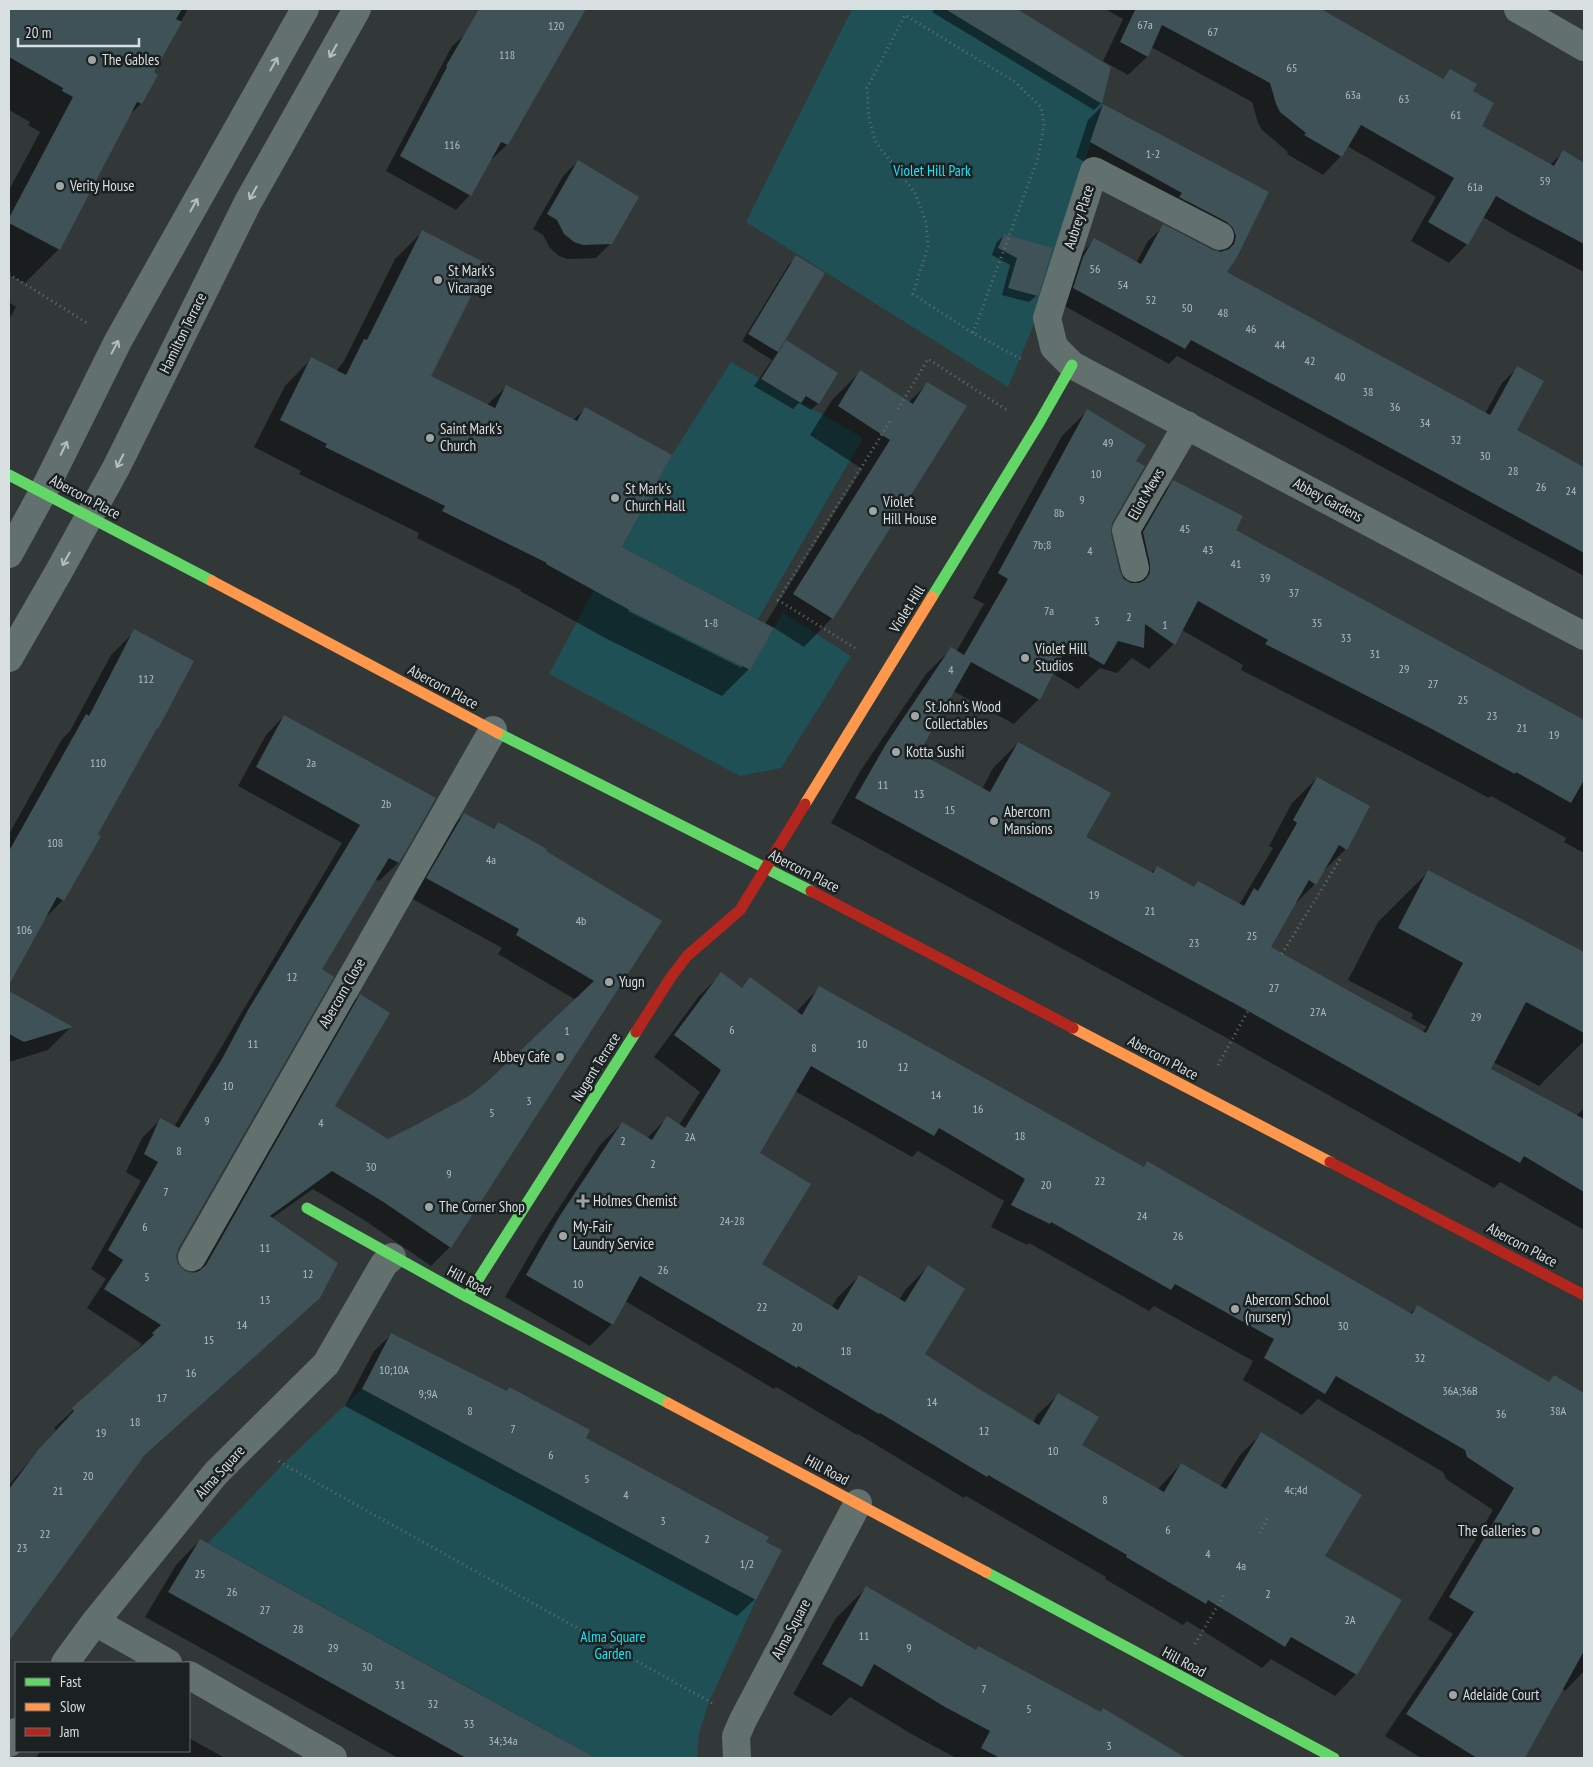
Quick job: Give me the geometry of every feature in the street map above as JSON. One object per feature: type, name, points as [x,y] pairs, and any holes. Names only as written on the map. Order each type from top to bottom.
[{"type":"street","points":[[9,554],[43,492],[118,341],[305,9]]},
{"type":"street","name":"Hamilton Terrace","points":[[9,658],[90,516],[142,418],[248,202],[357,9]]},
{"type":"street","points":[[1518,9],[1584,47]]},
{"type":"street","name":"Aubrey Place","points":[[1067,375],[1054,347],[1047,318],[1094,171],[1220,236]]},
{"type":"street","name":"Abbey Gardens","points":[[1067,375],[1187,425],[1584,636]]},
{"type":"street","name":"Violet Hill","points":[[765,867],[1067,375]]},
{"type":"street","name":"Eliot Mews","points":[[1135,568],[1126,530],[1187,425]]},
{"type":"street","name":"Abercorn Place","points":[[9,475],[493,730],[765,867],[1584,1295]]},
{"type":"street","name":"Abercorn Close","points":[[192,1257],[493,730]]},
{"type":"street","name":"Nugent Terrace","points":[[467,1297],[671,977],[687,956],[740,910],[765,867]]},
{"type":"street","name":"Hill Road","points":[[307,1208],[392,1257],[858,1503],[1334,1758]]},
{"type":"street","name":"Alma Square","points":[[67,1662],[95,1622],[216,1473],[326,1364],[384,1264],[392,1257]]},
{"type":"street","name":"Alma Square","points":[[737,1758],[736,1736],[743,1720],[858,1503]]},
{"type":"street","points":[[95,1622],[166,1662]]},
{"type":"street","points":[[190,1676],[334,1758]]},
{"type":"path","points":[[973,333],[1038,158],[1044,124],[1042,107],[1015,82],[905,15],[867,88],[869,119],[875,142],[916,192],[926,222],[928,246],[912,294],[973,333],[1067,375]]},
{"type":"path","points":[[9,274],[118,341]]},
{"type":"path","points":[[898,409],[928,359],[1035,429]]},
{"type":"path","points":[[855,648],[778,600],[890,420]]},
{"type":"path","points":[[1282,954],[1342,856]]},
{"type":"path","points":[[1201,1095],[1248,1011]]},
{"type":"path","points":[[283,1464],[709,1702]]},
{"type":"path","points":[[1260,1533],[1270,1516]]},
{"type":"path","points":[[1177,1675],[1224,1595]]},
{"type":"green space","name":"Violet Hill Park","points":[[852,9],[945,9],[1102,104],[1043,302],[1008,387],[746,222]]},
{"type":"green space","points":[[731,362],[863,438],[758,619],[622,547],[672,455]]},
{"type":"green space","points":[[594,590],[749,670],[783,613],[851,656],[781,768],[740,776],[549,674]]},
{"type":"green space","name":"Alma Square Garden","points":[[362,1389],[756,1600],[709,1702],[699,1733],[697,1758],[596,1758],[208,1543],[283,1464]]},
{"type":"building","points":[[9,9],[182,9],[176,19],[182,22],[154,72],[158,75],[142,104],[137,102],[60,250],[9,223],[9,218],[73,97],[62,91],[63,88],[9,57]]},
{"type":"building","points":[[479,9],[586,9],[508,145],[501,142],[471,196],[400,156],[446,66]]},
{"type":"building","points":[[945,9],[1017,9],[1111,67],[1102,104]]},
{"type":"building","points":[[1132,9],[1321,9],[1443,79],[1450,69],[1477,84],[1473,91],[1494,103],[1482,126],[1554,166],[1563,150],[1584,163],[1584,244],[1496,196],[1468,245],[1428,222],[1454,178],[1361,125],[1342,157],[1304,135],[1306,133],[1280,112],[1270,83],[1162,25],[1148,57],[1120,42],[1135,10]]},
{"type":"building","points":[[1103,104],[1269,192],[1236,259],[1227,272],[1490,415],[1517,366],[1544,381],[1517,430],[1584,467],[1584,553],[1191,340],[1185,349],[1073,288],[1083,257],[1094,238],[1141,264],[1163,224],[1220,252],[1229,249],[1234,244],[1236,236],[1233,228],[1227,222],[1179,197],[1182,193],[1090,142]]},
{"type":"building","points":[[578,160],[639,197],[612,244],[583,245],[574,242],[564,234],[557,220],[547,214]]},
{"type":"building","points":[[422,230],[487,264],[431,376],[495,408],[506,385],[577,421],[585,407],[672,455],[622,547],[774,628],[750,670],[635,613],[547,563],[442,511],[445,506],[325,447],[327,444],[280,420],[311,357],[346,375],[364,339],[367,340]]},
{"type":"building","points":[[1004,234],[1053,248],[1038,296],[1008,288],[1017,258],[998,248]]},
{"type":"building","points":[[796,255],[825,273],[778,352],[748,334]]},
{"type":"building","points":[[786,340],[838,373],[819,404],[806,396],[801,403],[761,379]]},
{"type":"building","name":"Violet Hill House","points":[[860,370],[913,404],[927,382],[967,406],[833,619],[793,594],[890,440],[838,406]]},
{"type":"building","points":[[1087,409],[1146,445],[1136,461],[1145,466],[1112,523],[1111,534],[1120,572],[1124,579],[1131,583],[1139,583],[1145,580],[1150,573],[1150,564],[1143,532],[1173,480],[1243,516],[1236,530],[1584,720],[1584,780],[1571,803],[1516,772],[1515,774],[1430,728],[1265,644],[1268,640],[1198,601],[1175,645],[1145,624],[1144,648],[1118,641],[1104,665],[1068,644],[1040,700],[971,662],[919,753],[990,792],[1018,742],[1111,793],[1086,837],[1153,873],[1157,866],[1194,887],[1198,881],[1244,906],[1254,888],[1258,891],[1297,823],[1293,820],[1317,777],[1370,806],[1347,850],[1339,845],[1316,885],[1309,880],[1271,947],[1426,1033],[1463,963],[1398,928],[1428,870],[1584,952],[1584,1033],[1526,1002],[1491,1069],[1584,1119],[1584,1192],[1524,1156],[1520,1163],[1250,1012],[855,798],[886,744],[951,647],[964,655],[1008,579],[998,573]]},
{"type":"building","points":[[134,629],[194,661],[158,729],[98,834],[101,836],[64,901],[57,897],[9,985],[9,851],[86,714],[89,716]]},
{"type":"building","points":[[284,715],[436,798],[399,863],[389,858],[322,969],[334,977],[178,1249],[176,1257],[178,1264],[185,1271],[193,1273],[206,1265],[360,994],[390,1013],[335,1106],[388,1139],[469,1096],[487,1082],[594,981],[516,935],[519,929],[426,878],[464,813],[494,829],[498,822],[547,849],[546,851],[662,921],[451,1248],[382,1201],[332,1171],[270,1216],[338,1263],[320,1298],[144,1456],[9,1641],[9,1489],[38,1450],[74,1411],[72,1408],[154,1335],[152,1333],[161,1325],[104,1289],[123,1260],[108,1250],[158,1162],[144,1154],[160,1118],[179,1128],[222,1059],[248,1010],[360,825],[256,767]]},
{"type":"building","points":[[721,972],[742,988],[750,977],[802,1015],[819,986],[1144,1167],[1147,1161],[1412,1314],[1417,1305],[1549,1382],[1554,1375],[1584,1393],[1584,1651],[1525,1758],[1477,1758],[1406,1714],[1474,1612],[1449,1597],[1514,1488],[1467,1457],[1465,1450],[1336,1376],[1325,1394],[1264,1358],[1274,1339],[1175,1284],[1171,1290],[1051,1222],[1050,1224],[1011,1205],[1025,1179],[939,1128],[934,1136],[811,1066],[760,1153],[811,1184],[762,1264],[838,1310],[859,1275],[905,1302],[928,1265],[965,1289],[925,1354],[1039,1425],[1058,1393],[1099,1417],[1082,1445],[1164,1492],[1181,1463],[1226,1489],[1261,1432],[1362,1495],[1325,1556],[1402,1600],[1357,1675],[1291,1637],[1285,1647],[1208,1600],[1206,1604],[1126,1557],[1127,1555],[988,1475],[987,1477],[880,1413],[798,1366],[797,1368],[640,1276],[613,1325],[526,1275],[559,1217],[622,1122],[652,1140],[667,1116],[685,1128],[721,1070],[674,1035]]},
{"type":"building","points":[[9,991],[73,1027],[24,1042],[9,1034]]},
{"type":"building","points":[[391,1333],[507,1391],[509,1387],[590,1430],[586,1438],[769,1537],[766,1542],[782,1550],[756,1600],[362,1389]]},
{"type":"building","points":[[200,1539],[596,1758],[466,1758],[168,1592]]},
{"type":"building","points":[[866,1586],[976,1650],[978,1646],[1101,1712],[1103,1708],[1186,1758],[1000,1758],[981,1748],[990,1731],[945,1707],[874,1664],[862,1687],[822,1664]]},
{"type":"traffic: fast","points":[[932,597],[1039,423],[1072,365]]},
{"type":"traffic: fast","points":[[9,475],[212,581]]},
{"type":"traffic: fast","points":[[498,733],[811,891]]},
{"type":"traffic: fast","points":[[467,1297],[636,1032]]},
{"type":"traffic: fast","points":[[307,1208],[467,1297],[668,1403]]},
{"type":"traffic: fast","points":[[986,1572],[1334,1758]]},
{"type":"traffic: slow","points":[[212,581],[498,733]]},
{"type":"traffic: slow","points":[[805,804],[932,597]]},
{"type":"traffic: slow","points":[[1073,1028],[1330,1162]]},
{"type":"traffic: slow","points":[[668,1403],[986,1572]]},
{"type":"traffic: jam","points":[[636,1032],[671,977],[687,956],[740,910],[805,804]]},
{"type":"traffic: jam","points":[[811,891],[1073,1028]]},
{"type":"traffic: jam","points":[[1330,1162],[1584,1295]]},
{"type":"place","name":"The Gables","points":[[92,60]]},
{"type":"place","name":"Verity House","points":[[60,186]]},
{"type":"place","name":"St Mark's Vicarage","points":[[438,280]]},
{"type":"place","name":"Saint Mark's Church","points":[[430,438]]},
{"type":"place","name":"St Mark's Church Hall","points":[[615,498]]},
{"type":"place","name":"Violet Hill House","points":[[873,511]]},
{"type":"place","name":"Violet Hill Studios","points":[[1025,658]]},
{"type":"place","name":"St John's Wood Collectables","points":[[915,716]]},
{"type":"place","name":"Kotta Sushi","points":[[896,752]]},
{"type":"place","name":"Abercorn Mansions","points":[[994,821]]},
{"type":"place","name":"Yugn","points":[[609,982]]},
{"type":"place","name":"Abbey Cafe","points":[[560,1057]]},
{"type":"place","name":"Holmes Chemist","points":[[583,1201]]},
{"type":"place","name":"The Corner Shop","points":[[429,1207]]},
{"type":"place","name":"My-Fair Laundry Service","points":[[563,1236]]},
{"type":"place","name":"Abercorn School (nursery)","points":[[1235,1309]]},
{"type":"place","name":"The Galleries","points":[[1536,1531]]},
{"type":"place","name":"Adelaide Court","points":[[1453,1695]]}]
